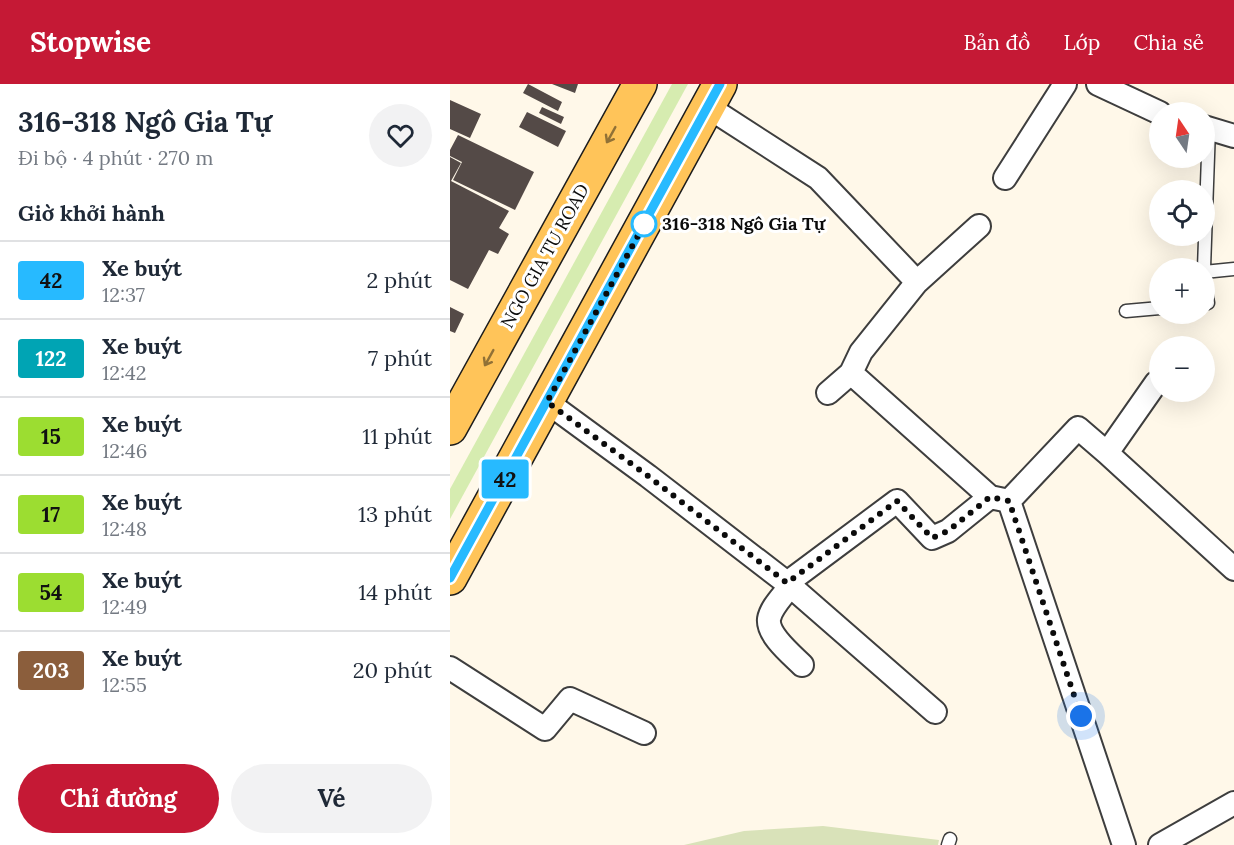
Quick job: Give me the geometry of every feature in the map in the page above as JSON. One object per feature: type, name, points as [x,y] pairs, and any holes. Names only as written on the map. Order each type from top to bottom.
[{"type":"main road","name":"NGO GIA TU ROAD","points":[[450,428],[640,84]]},
{"type":"main road","points":[[450,578],[714,95]]},
{"type":"street","points":[[1005,178],[1065,84]]},
{"type":"street","points":[[1098,84],[1149,107]]},
{"type":"street","points":[[714,95],[818,178],[917,282]]},
{"type":"street","points":[[1215,130],[1234,136]]},
{"type":"street","points":[[828,393],[851,373],[861,352],[917,282],[979,226]]},
{"type":"street","points":[[851,373],[1000,499],[1124,845]]},
{"type":"street","points":[[1107,453],[1149,393]]},
{"type":"street","points":[[547,402],[640,470],[789,585],[935,712]]},
{"type":"street","points":[[802,665],[778,642],[770,626],[769,619],[773,610],[789,585],[897,501],[932,538],[948,531],[1000,499],[1078,428],[1234,569]]},
{"type":"street","points":[[450,668],[545,729],[570,699],[644,734]]},
{"type":"street","points":[[1160,845],[1234,803]]},
{"type":"lane","points":[[1204,258],[1206,168]]},
{"type":"lane","points":[[1215,270],[1234,269]]},
{"type":"lane","points":[[1126,311],[1149,309]]},
{"type":"green space","points":[[672,84],[688,84],[450,519],[450,489]]},
{"type":"green space","points":[[823,826],[939,840],[938,845],[684,845],[744,831]]},
{"type":"building","points":[[528,84],[562,102],[558,111],[523,93]]},
{"type":"building","points":[[552,84],[578,84],[575,93]]},
{"type":"building","points":[[450,100],[481,114],[470,138],[450,129]]},
{"type":"building","points":[[542,107],[564,117],[561,124],[539,113]]},
{"type":"building","points":[[527,112],[566,131],[558,147],[519,127]]},
{"type":"building","points":[[458,135],[534,172],[515,210],[453,180],[462,162],[450,156],[450,150]]},
{"type":"building","points":[[450,157],[461,163],[451,181],[509,211],[499,228],[509,234],[498,254],[489,250],[468,289],[450,280]]},
{"type":"building","points":[[450,307],[464,314],[455,333],[450,331]]},
{"type":"bus line","name":"42","points":[[450,578],[720,84]]},
{"type":"place","name":"316-318 Ngô Gia Tự","points":[[644,224]]},
{"type":"route","points":[[644,224],[646,221],[547,402],[787,583],[897,501],[932,538],[948,531],[990,497],[1009,501],[1081,716]]}]
